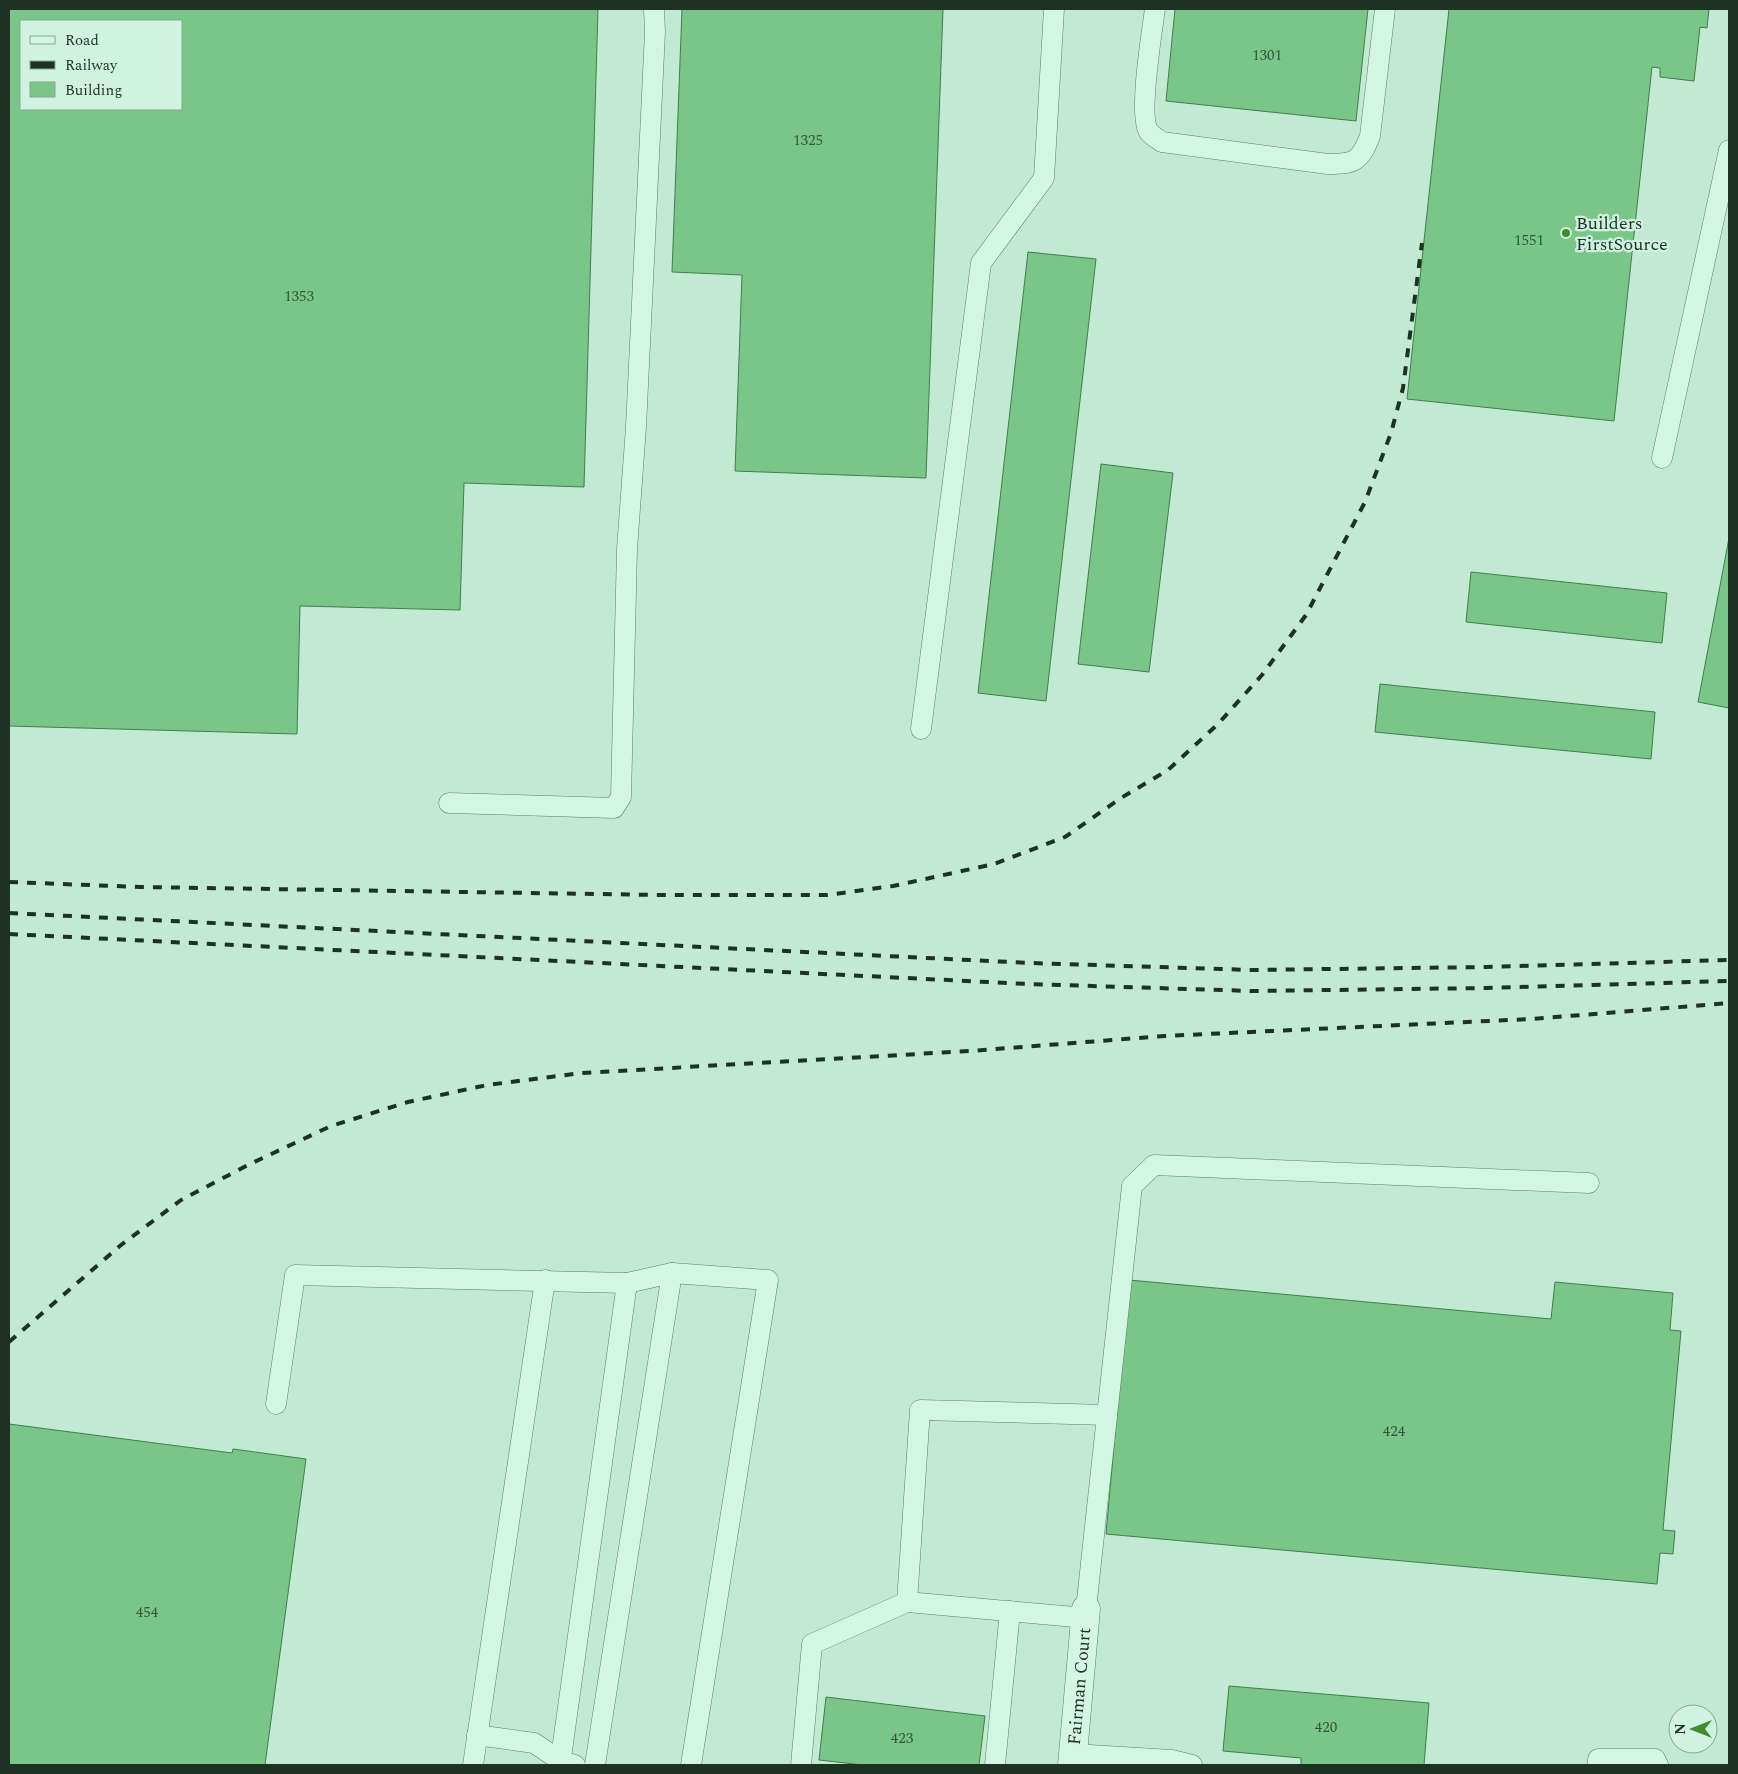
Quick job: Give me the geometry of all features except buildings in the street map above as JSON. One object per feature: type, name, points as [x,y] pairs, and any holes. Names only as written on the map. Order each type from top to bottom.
[{"type":"street","name":"Fairman Court","points":[[1072,1760],[1086,1613]]},
{"type":"lane","points":[[449,804],[614,808],[621,797],[627,549],[638,397],[655,32],[654,9]]},
{"type":"lane","points":[[921,729],[982,263],[1044,178],[1054,9]]},
{"type":"lane","points":[[1155,9],[1144,118],[1149,132],[1162,142],[1328,164],[1350,164],[1363,154],[1370,136],[1386,9]]},
{"type":"lane","points":[[1662,458],[1729,150]]},
{"type":"lane","points":[[801,1765],[812,1644],[907,1602],[1010,1611],[1086,1613],[1132,1186],[1154,1165],[1589,1183]]},
{"type":"lane","points":[[595,1765],[672,1274]]},
{"type":"lane","points":[[276,1404],[294,1275],[626,1282],[672,1274],[768,1280],[691,1765]]},
{"type":"lane","points":[[473,1765],[544,1280]]},
{"type":"lane","points":[[478,1735],[534,1743],[566,1764],[626,1282]]},
{"type":"lane","points":[[907,1602],[920,1410],[1107,1415]]},
{"type":"lane","points":[[995,1765],[1010,1611]]},
{"type":"lane","points":[[1598,1765],[1598,1759],[1655,1759],[1658,1765]]},
{"type":"lane","points":[[1072,1760],[1172,1760],[1192,1765]]},
{"type":"railway","points":[[9,882],[140,887],[662,895],[827,895],[893,886],[994,864],[1065,837],[1121,798],[1168,770],[1218,724],[1262,675],[1306,615],[1365,502],[1391,433],[1403,388],[1422,243]]},
{"type":"railway","points":[[9,913],[1030,963],[1252,970],[1486,967],[1729,960]]},
{"type":"railway","points":[[9,934],[1028,984],[1252,991],[1487,988],[1729,981]]},
{"type":"railway","points":[[9,1342],[121,1245],[181,1200],[250,1164],[331,1126],[408,1102],[487,1085],[582,1073],[970,1051],[1164,1036],[1532,1019],[1729,1003]]},
{"type":"place","name":"Builders FirstSource","points":[[1566,233]]}]
